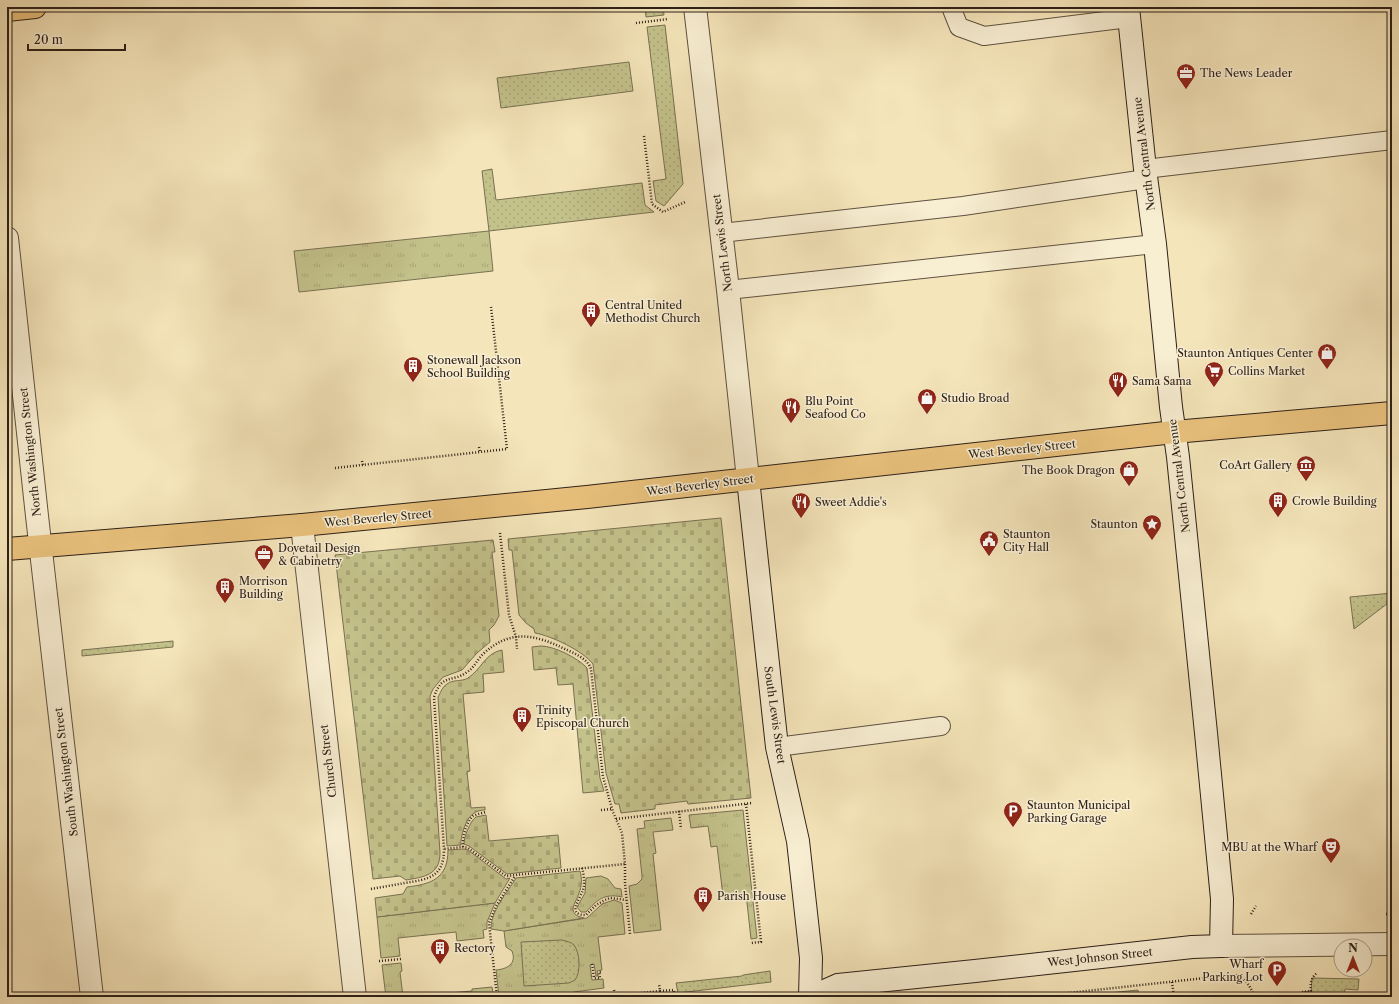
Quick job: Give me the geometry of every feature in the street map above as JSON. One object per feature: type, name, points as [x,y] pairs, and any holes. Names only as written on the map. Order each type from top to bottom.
[{"type":"main road","points":[[7,10],[35,7]]},
{"type":"main road","name":"West Beverley Street","points":[[7,549],[302,525],[595,497],[1174,432],[1392,413]]},
{"type":"street","name":"North Lewis Street","points":[[694,7],[728,290],[748,479]]},
{"type":"street","name":"North Central Avenue","points":[[1129,13],[1155,244],[1218,851],[1222,899],[1221,946]]},
{"type":"street","name":"North Washington Street","points":[[7,238],[40,546]]},
{"type":"street","name":"South Lewis Street","points":[[748,479],[777,747],[798,841],[811,958],[810,997]]},
{"type":"street","name":"Church Street","points":[[302,525],[355,997]]},
{"type":"street","name":"South Washington Street","points":[[40,546],[92,997]]},
{"type":"street","name":"West Johnson Street","points":[[810,997],[838,985],[1192,947],[1392,944]]},
{"type":"lane","points":[[952,7],[959,27],[984,36],[1129,13]]},
{"type":"lane","points":[[721,233],[963,206],[1146,174],[1392,140]]},
{"type":"lane","points":[[728,290],[1155,244]]},
{"type":"lane","points":[[777,747],[941,726]]},
{"type":"path","points":[[636,23],[670,19]]},
{"type":"path","points":[[644,136],[652,204],[663,212],[685,202]]},
{"type":"path","points":[[335,468],[508,448],[491,307]]},
{"type":"path","points":[[362,461],[363,465]]},
{"type":"path","points":[[500,532],[509,615],[516,637],[517,649]]},
{"type":"path","points":[[368,889],[426,880],[437,874],[442,866],[444,849],[434,698],[435,694],[443,682],[467,673],[483,654],[494,645],[505,639],[529,636],[544,639],[578,655],[590,666],[603,777],[612,809],[622,833],[626,900],[630,934]]},
{"type":"path","points":[[616,819],[752,803]]},
{"type":"path","points":[[746,804],[761,942],[751,943]]},
{"type":"path","points":[[601,810],[612,809]]},
{"type":"path","points":[[679,811],[681,829]]},
{"type":"path","points":[[463,847],[462,838],[472,817],[476,814],[486,812]]},
{"type":"path","points":[[444,849],[463,847],[468,848],[506,876],[625,864]]},
{"type":"path","points":[[582,868],[584,877],[583,886],[580,897],[575,906],[576,911],[579,914],[586,915],[598,904],[610,898],[626,900]]},
{"type":"path","points":[[497,997],[489,924],[496,906],[516,875]]},
{"type":"path","points":[[1250,914],[1256,906]]},
{"type":"path","points":[[377,962],[401,959]]},
{"type":"path","points":[[592,964],[594,978],[600,978],[599,972],[602,972]]},
{"type":"path","points":[[1302,992],[1311,991],[1312,978],[1316,973],[1322,971]]},
{"type":"path","points":[[1234,975],[1245,980],[1250,986],[1254,997]]},
{"type":"path","points":[[1032,997],[1227,976]]},
{"type":"path","points":[[1172,982],[1174,997]]},
{"type":"path","points":[[659,984],[660,991]]},
{"type":"path","points":[[614,990],[615,997]]},
{"type":"path","points":[[632,997],[632,994],[674,990],[675,997]]},
{"type":"path","points":[[1075,992],[1076,997]]},
{"type":"path","points":[[1259,997],[1266,996]]},
{"type":"green space","points":[[645,7],[663,7],[664,15],[646,17]]},
{"type":"green space","points":[[665,25],[683,184],[664,206],[656,201],[653,181],[666,179],[647,27]]},
{"type":"green space","points":[[629,62],[633,91],[501,108],[497,78]]},
{"type":"green space","points":[[492,169],[496,200],[642,183],[645,205],[654,212],[489,231],[482,171]]},
{"type":"green space","points":[[489,231],[493,271],[299,292],[294,251]]},
{"type":"green space","points":[[721,518],[751,798],[688,804],[687,801],[655,805],[655,809],[621,813],[619,804],[615,804],[606,773],[593,664],[575,649],[550,637],[535,633],[534,629],[519,615],[512,550],[509,550],[508,539]]},
{"type":"green space","points":[[493,540],[495,552],[492,552],[499,616],[489,630],[490,642],[477,653],[462,670],[443,677],[433,689],[430,696],[440,853],[437,866],[430,874],[419,878],[406,880],[400,876],[373,879],[335,555]]},
{"type":"green space","points":[[1392,593],[1392,600],[1354,629],[1350,597]]},
{"type":"green space","points":[[173,641],[173,647],[82,656],[82,650]]},
{"type":"green space","points":[[541,646],[566,653],[578,660],[587,668],[600,778],[604,791],[583,793],[573,684],[558,685],[556,668],[534,670],[532,647]]},
{"type":"green space","points":[[502,650],[504,672],[483,674],[484,692],[463,694],[470,771],[467,772],[471,808],[485,807],[485,810],[480,810],[470,816],[466,823],[461,845],[447,846],[438,697],[445,685],[449,682],[468,678],[487,658]]},
{"type":"green space","points":[[743,810],[757,938],[751,939],[746,894],[723,896],[717,846],[711,847],[708,826],[691,828],[689,815]]},
{"type":"green space","points":[[486,815],[489,841],[558,835],[561,868],[507,874],[469,846],[464,844],[468,829],[474,819],[476,817]]},
{"type":"green space","points":[[671,818],[673,830],[653,832],[656,853],[653,854],[661,930],[634,933],[629,886],[637,884],[642,879],[637,829],[645,828],[644,821]]},
{"type":"green space","points":[[448,850],[468,850],[506,879],[510,878],[495,903],[377,917],[375,898],[403,894],[407,887],[431,882],[441,874],[445,868]]},
{"type":"green space","points":[[580,871],[581,888],[574,904],[573,911],[578,916],[584,918],[504,931],[491,929],[497,908],[516,878]]},
{"type":"green space","points":[[601,876],[608,879],[615,888],[621,889],[622,897],[610,896],[601,898],[586,912],[581,912],[577,907],[585,893],[586,878]]},
{"type":"green space","points":[[614,900],[622,903],[625,934],[598,937],[602,970],[597,971],[598,976],[596,976],[594,964],[590,965],[592,980],[603,979],[604,988],[574,992],[574,997],[499,997],[496,970],[507,967],[513,959],[512,951],[506,947],[504,931],[587,918],[602,904]]},
{"type":"green space","points":[[495,903],[487,922],[487,929],[483,930],[484,938],[457,941],[456,932],[398,938],[400,956],[381,958],[377,917]]},
{"type":"green space","points":[[562,940],[573,944],[578,953],[579,968],[575,980],[569,983],[524,986],[521,942]]},
{"type":"green space","points":[[401,963],[402,971],[400,972],[403,997],[386,997],[382,965]]},
{"type":"green space","points":[[770,971],[771,982],[678,993],[676,983],[742,976]]},
{"type":"green space","points":[[1312,978],[1359,979],[1358,990],[1345,989],[1344,997],[1303,997],[1302,992],[1311,991]]},
{"type":"green space","points":[[492,987],[494,997],[404,997],[472,991],[472,989]]},
{"type":"green space","points":[[1138,990],[1138,997],[1079,997],[1079,996]]},
{"type":"place","name":"The News Leader","points":[[1186,90]]},
{"type":"place","name":"Central United Methodist Church","points":[[591,328]]},
{"type":"place","name":"Staunton Antiques Center","points":[[1327,370]]},
{"type":"place","name":"Stonewall Jackson School Building","points":[[413,383]]},
{"type":"place","name":"Collins Market","points":[[1214,388]]},
{"type":"place","name":"Sama Sama","points":[[1118,398]]},
{"type":"place","name":"Studio Broad","points":[[927,415]]},
{"type":"place","name":"Blu Point Seafood Co","points":[[791,424]]},
{"type":"place","name":"CoArt Gallery","points":[[1306,482]]},
{"type":"place","name":"The Book Dragon","points":[[1129,487]]},
{"type":"place","name":"Crowle Building","points":[[1278,518]]},
{"type":"place","name":"Sweet Addie's","points":[[801,519]]},
{"type":"place","name":"Staunton","points":[[1152,541]]},
{"type":"place","name":"Staunton City Hall","points":[[989,557]]},
{"type":"place","name":"Dovetail Design & Cabinetry","points":[[264,571]]},
{"type":"place","name":"Morrison Building","points":[[225,604]]},
{"type":"place","name":"Trinity Episcopal Church","points":[[522,733]]},
{"type":"place","name":"Staunton Municipal Parking Garage","points":[[1013,828]]},
{"type":"place","name":"MBU at the Wharf","points":[[1331,864]]},
{"type":"place","name":"Parish House","points":[[703,913]]},
{"type":"place","name":"Rectory","points":[[440,965]]},
{"type":"place","name":"Wharf Parking Lot","points":[[1277,987]]}]
